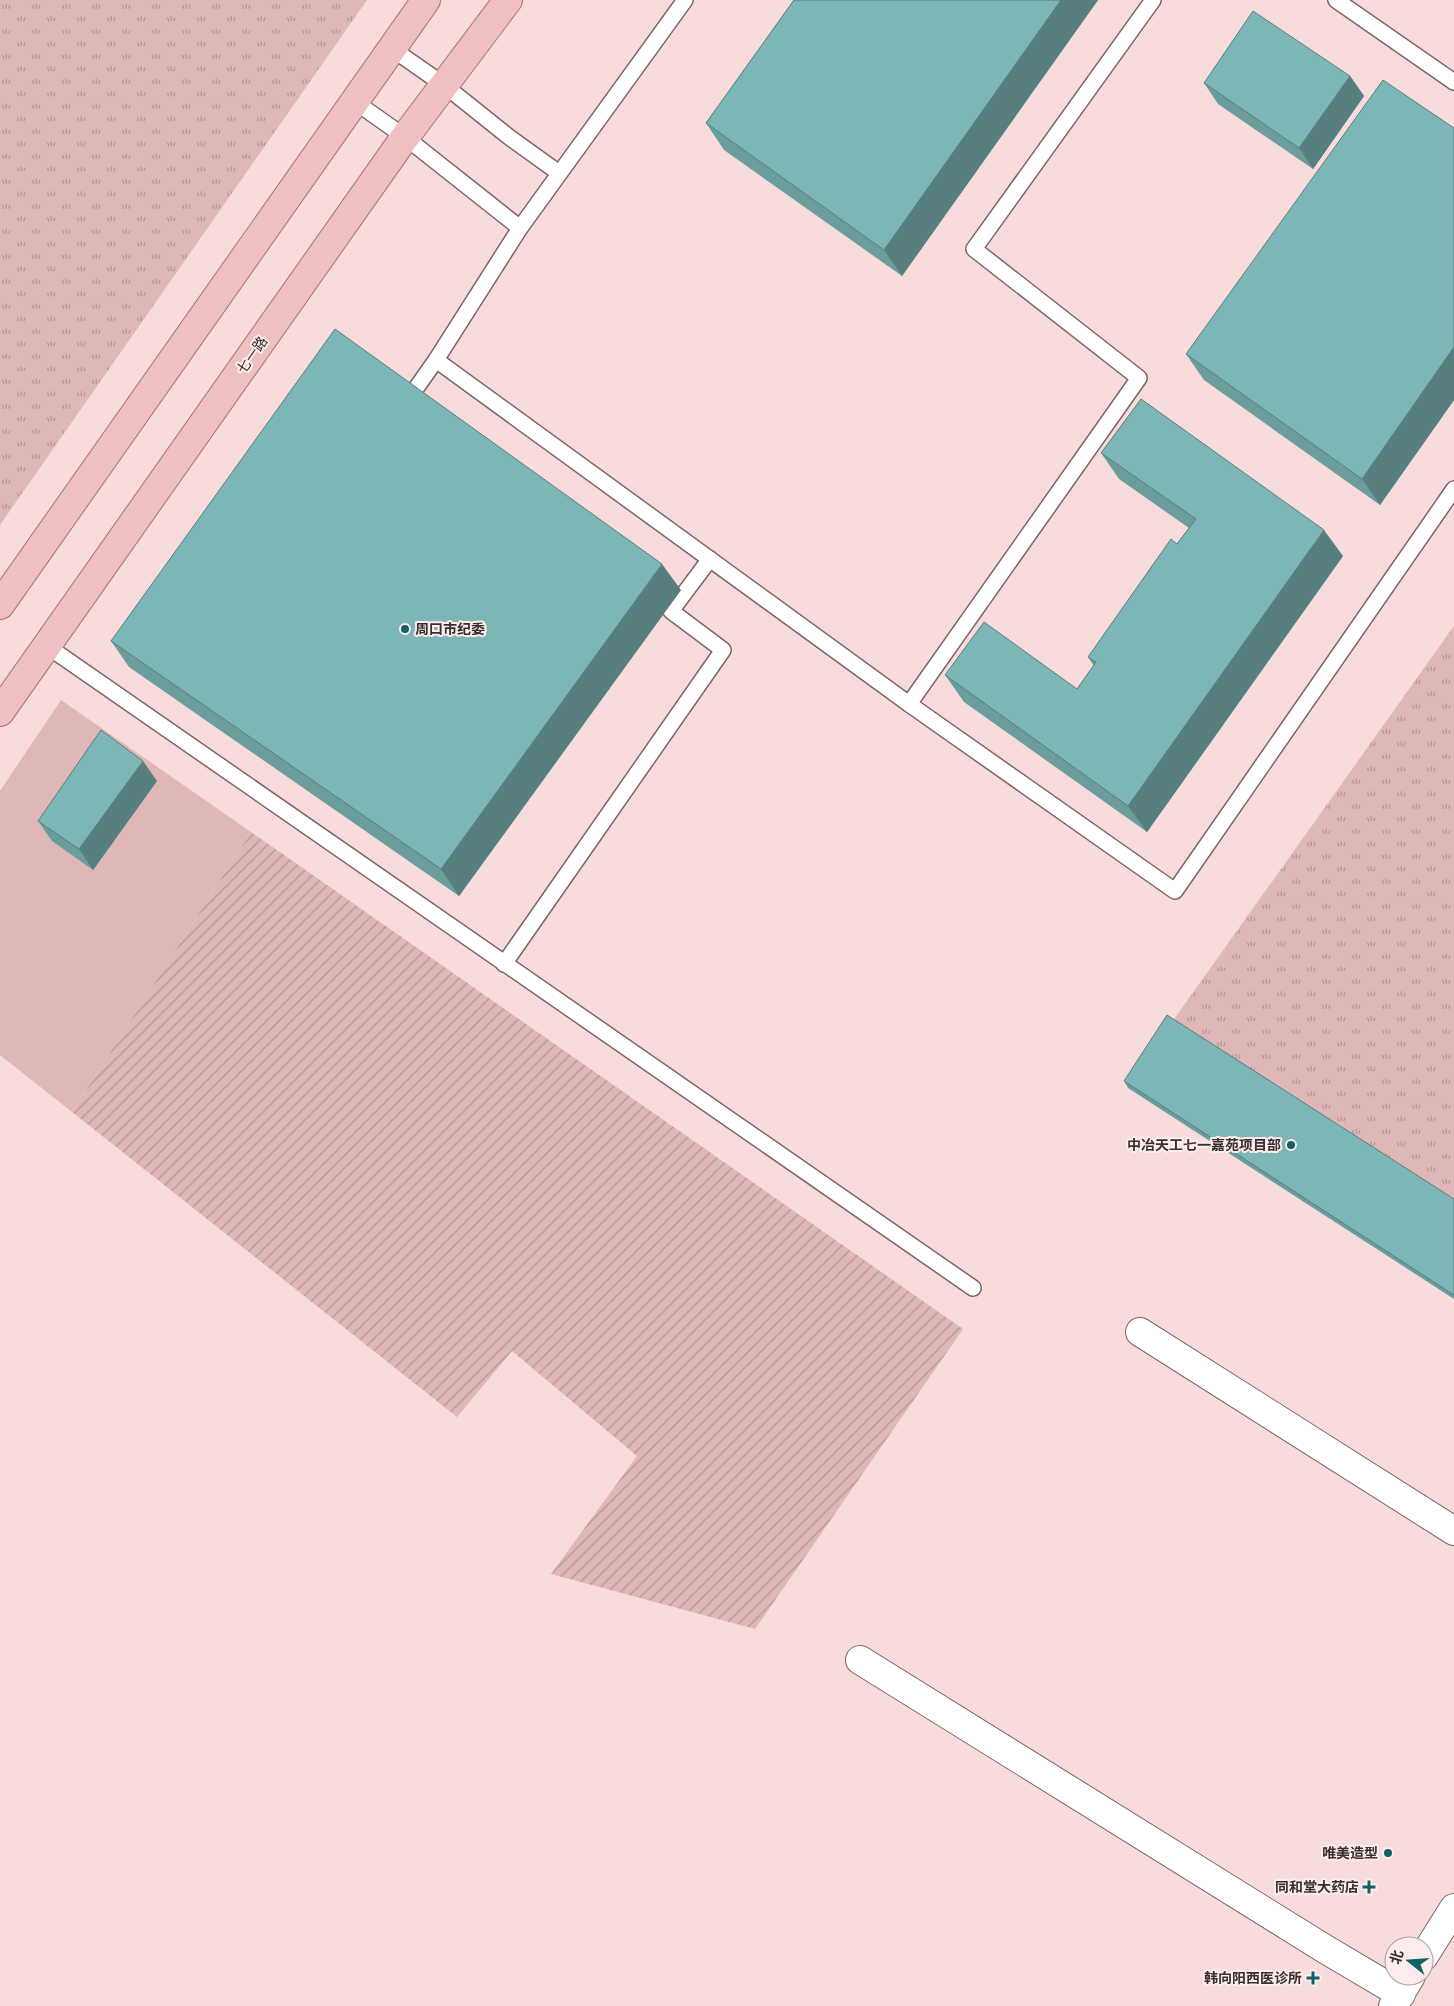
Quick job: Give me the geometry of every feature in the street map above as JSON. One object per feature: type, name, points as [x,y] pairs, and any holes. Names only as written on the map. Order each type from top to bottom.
[{"type":"main road","points":[[0,605],[426,0]]},
{"type":"main road","name":"七一路","points":[[0,712],[405,137],[508,0]]},
{"type":"street","points":[[1140,1332],[1454,1531]]},
{"type":"street","points":[[860,1660],[1325,1949],[1402,1992]]},
{"type":"street","points":[[1434,1940],[1454,1908]]},
{"type":"lane","points":[[397,417],[436,360],[520,228],[685,0]]},
{"type":"lane","points":[[909,704],[1139,378],[974,248],[1153,0]]},
{"type":"lane","points":[[1336,0],[1454,82]]},
{"type":"lane","points":[[391,48],[444,85],[509,137],[559,173]]},
{"type":"lane","points":[[354,101],[405,137],[520,228]]},
{"type":"lane","points":[[436,360],[909,704],[1175,891],[1454,489]]},
{"type":"lane","points":[[504,964],[723,650],[671,611],[710,559]]},
{"type":"lane","points":[[47,646],[973,1288]]},
{"type":"green space","points":[[0,0],[367,0],[0,525]]},
{"type":"green space","points":[[1454,626],[1454,1202],[1172,1022]]},
{"type":"green space","points":[[61,700],[251,832],[72,1112],[0,1055],[0,791]]},
{"type":"green space","points":[[251,832],[963,1329],[755,1629],[551,1574],[637,1456],[512,1351],[457,1417],[72,1112]]},
{"type":"building","points":[[794,0],[1061,0],[884,250],[706,123]]},
{"type":"building","points":[[1253,11],[1350,76],[1299,148],[1204,83]]},
{"type":"building","points":[[1383,80],[1454,128],[1454,347],[1362,479],[1186,354]]},
{"type":"building","name":"周口市纪委","points":[[335,329],[662,564],[441,869],[111,641]]},
{"type":"building","points":[[1141,399],[1324,530],[1128,806],[945,675],[984,622],[1077,689],[1096,662],[1088,657],[1171,539],[1177,544],[1196,519],[1101,453]]},
{"type":"building","points":[[101,730],[143,761],[79,849],[38,821]]},
{"type":"building","name":"中冶天工七一嘉苑项目部","points":[[1167,1015],[1454,1199],[1454,1295],[1124,1081]]},
{"type":"place","name":"周口市纪委","points":[[405,629]]},
{"type":"place","name":"中冶天工七一嘉苑项目部","points":[[1291,1145]]},
{"type":"place","name":"唯美造型","points":[[1388,1853]]},
{"type":"place","name":"同和堂大药店","points":[[1369,1887]]},
{"type":"place","name":"韩向阳西医诊所","points":[[1313,1978]]}]
